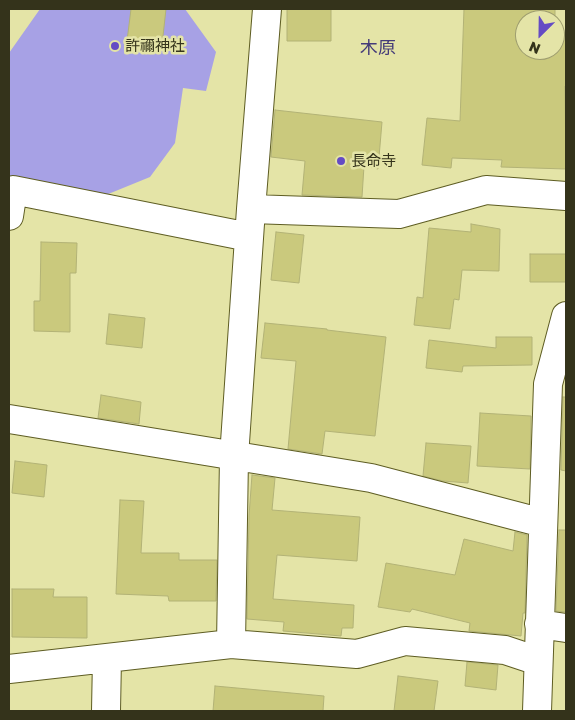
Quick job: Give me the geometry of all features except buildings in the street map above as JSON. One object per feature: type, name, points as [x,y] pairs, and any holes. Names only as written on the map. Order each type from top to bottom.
[{"type":"street","points":[[230,644],[234,457],[267,9]]},
{"type":"street","points":[[9,216],[13,190],[249,237]]},
{"type":"street","points":[[251,209],[399,214],[486,190],[566,196]]},
{"type":"street","points":[[537,711],[548,384],[566,316]]},
{"type":"street","points":[[9,419],[371,478],[543,523]]},
{"type":"street","points":[[539,624],[566,628]]},
{"type":"street","points":[[9,669],[230,644],[357,654],[405,641],[506,650],[538,661]]},
{"type":"street","points":[[106,711],[107,658]]},
{"type":"shaded area","points":[[40,9],[185,9],[216,52],[206,91],[183,88],[175,143],[150,177],[96,199],[9,181],[9,53]]},
{"type":"place","name":"許禰神社","points":[[115,46]]},
{"type":"place","name":"長命寺","points":[[341,161]]},
{"type":"district","name":"木原","points":[[378,48]]}]
